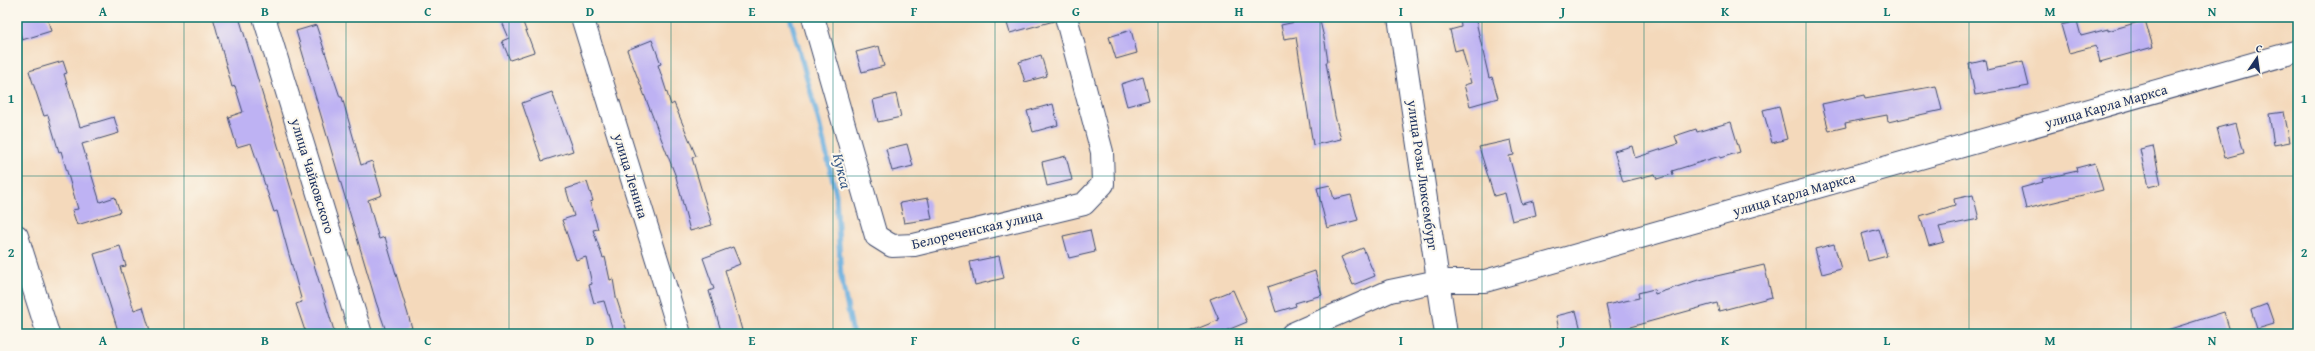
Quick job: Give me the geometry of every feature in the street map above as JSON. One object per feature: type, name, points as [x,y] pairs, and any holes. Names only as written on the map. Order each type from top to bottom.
[{"type":"street","name":"улица Чайковского","points":[[264,17],[361,334]]},
{"type":"street","name":"улица Ленина","points":[[582,17],[680,334]]},
{"type":"street","name":"Белореченская улица","points":[[813,17],[876,236],[892,246],[914,245],[1084,204],[1103,184],[1102,152],[1066,17]]},
{"type":"street","name":"улица Розы Люксембург","points":[[1399,17],[1446,334]]},
{"type":"street","name":"улица Карла Маркса","points":[[1292,334],[1390,291],[1438,281],[1485,281],[2298,51]]},
{"type":"street","points":[[17,236],[48,334]]},
{"type":"building","points":[[29,17],[47,17],[51,31],[22,40],[17,21]]},
{"type":"building","points":[[213,17],[239,17],[335,334],[306,334],[296,304],[302,302],[277,211],[274,212],[251,143],[237,147],[228,117],[243,112],[235,86],[232,87]]},
{"type":"building","points":[[500,17],[521,17],[534,52],[510,60],[502,41],[509,38]]},
{"type":"building","points":[[1005,17],[1054,17],[1054,21],[1010,33]]},
{"type":"building","points":[[1319,17],[1325,42],[1328,62],[1326,62],[1335,116],[1341,139],[1313,145],[1296,37],[1284,39],[1281,25]]},
{"type":"building","points":[[1460,17],[1475,17],[1489,78],[1492,77],[1498,98],[1470,106],[1464,85],[1471,83],[1462,49],[1455,51],[1450,30],[1461,27]]},
{"type":"building","points":[[2145,20],[2153,47],[2100,62],[2096,46],[2069,53],[2061,25],[2077,21],[2081,36],[2108,29],[2108,31]]},
{"type":"building","points":[[316,25],[340,97],[342,97],[361,165],[372,161],[382,195],[368,200],[379,239],[385,237],[412,328],[392,334],[387,334],[376,302],[296,31]]},
{"type":"building","points":[[1131,30],[1137,53],[1116,59],[1109,37]]},
{"type":"building","points":[[652,40],[661,64],[658,65],[671,105],[674,103],[696,156],[692,158],[712,225],[690,231],[676,177],[627,50]]},
{"type":"building","points":[[879,46],[884,66],[862,72],[856,52]]},
{"type":"building","points":[[1041,55],[1047,76],[1025,82],[1019,62]]},
{"type":"building","points":[[1986,60],[1988,70],[2023,62],[2029,86],[1975,95],[1969,64]]},
{"type":"building","points":[[63,61],[67,73],[64,74],[80,127],[114,117],[119,133],[82,144],[100,202],[115,197],[120,212],[77,225],[72,210],[78,209],[61,151],[59,152],[48,115],[44,116],[29,71]]},
{"type":"building","points":[[1143,77],[1149,100],[1127,106],[1121,84]]},
{"type":"building","points":[[1936,86],[1942,110],[1888,122],[1887,115],[1845,123],[1846,127],[1829,131],[1822,104],[1864,95],[1865,99]]},
{"type":"building","points":[[552,92],[573,151],[542,161],[522,103]]},
{"type":"building","points":[[896,94],[901,117],[878,122],[873,100]]},
{"type":"building","points":[[1053,104],[1058,125],[1033,132],[1027,111]]},
{"type":"building","points":[[1779,106],[1787,139],[1772,143],[1763,110]]},
{"type":"building","points":[[2284,112],[2290,142],[2274,145],[2269,114]]},
{"type":"building","points":[[1731,122],[1740,152],[1720,158],[1720,156],[1672,171],[1673,174],[1657,179],[1655,174],[1623,182],[1614,151],[1632,146],[1635,158],[1678,144],[1675,136],[1696,129],[1697,132]]},
{"type":"building","points":[[2236,123],[2244,153],[2225,158],[2217,128]]},
{"type":"building","points":[[1511,140],[1514,155],[1509,156],[1522,204],[1533,201],[1536,215],[1512,221],[1505,193],[1494,196],[1479,147]]},
{"type":"building","points":[[907,144],[913,166],[892,171],[886,149]]},
{"type":"building","points":[[2153,146],[2161,184],[2148,187],[2140,149]]},
{"type":"building","points":[[1066,156],[1072,180],[1047,186],[1042,162]]},
{"type":"building","points":[[2095,163],[2103,190],[2026,209],[2021,188],[2043,182],[2042,179],[2077,171],[2076,168]]},
{"type":"building","points":[[587,182],[593,201],[590,202],[598,229],[593,230],[603,258],[605,257],[610,280],[613,279],[616,297],[628,334],[614,334],[604,301],[594,303],[589,285],[592,284],[586,257],[576,260],[562,220],[574,216],[566,189]]},
{"type":"building","points":[[1330,185],[1334,199],[1351,195],[1358,220],[1327,228],[1317,188]]},
{"type":"building","points":[[1973,195],[1979,219],[1939,227],[1944,242],[1929,246],[1920,216],[1955,205],[1954,199]]},
{"type":"building","points":[[928,198],[932,219],[904,223],[900,203]]},
{"type":"building","points":[[1879,229],[1887,256],[1868,261],[1861,234]]},
{"type":"building","points":[[1090,230],[1095,252],[1069,258],[1063,236]]},
{"type":"building","points":[[1834,244],[1841,269],[1822,274],[1815,249]]},
{"type":"building","points":[[120,246],[126,266],[120,267],[134,310],[143,307],[151,334],[119,334],[94,254]]},
{"type":"building","points":[[733,247],[740,264],[725,270],[743,334],[722,334],[709,291],[714,289],[703,258]]},
{"type":"building","points":[[1363,248],[1375,276],[1353,285],[1341,257]]},
{"type":"building","points":[[999,256],[1004,278],[975,285],[970,262]]},
{"type":"building","points":[[1764,265],[1772,297],[1719,311],[1717,303],[1612,332],[1606,305],[1639,298],[1638,293],[1654,289],[1655,294],[1695,281]]},
{"type":"building","points":[[1315,271],[1322,295],[1295,303],[1296,306],[1276,312],[1268,287]]},
{"type":"building","points":[[1233,290],[1247,322],[1218,334],[1184,334],[1219,320],[1210,299]]},
{"type":"building","points":[[2267,304],[2274,324],[2257,329],[2251,310]]},
{"type":"building","points":[[1576,311],[1582,334],[1560,334],[1556,316]]},
{"type":"building","points":[[2224,312],[2231,334],[2164,334],[2164,331]]},
{"type":"waterway","name":"Кукса","points":[[790,17],[819,122],[836,194],[841,276],[853,334]]}]
